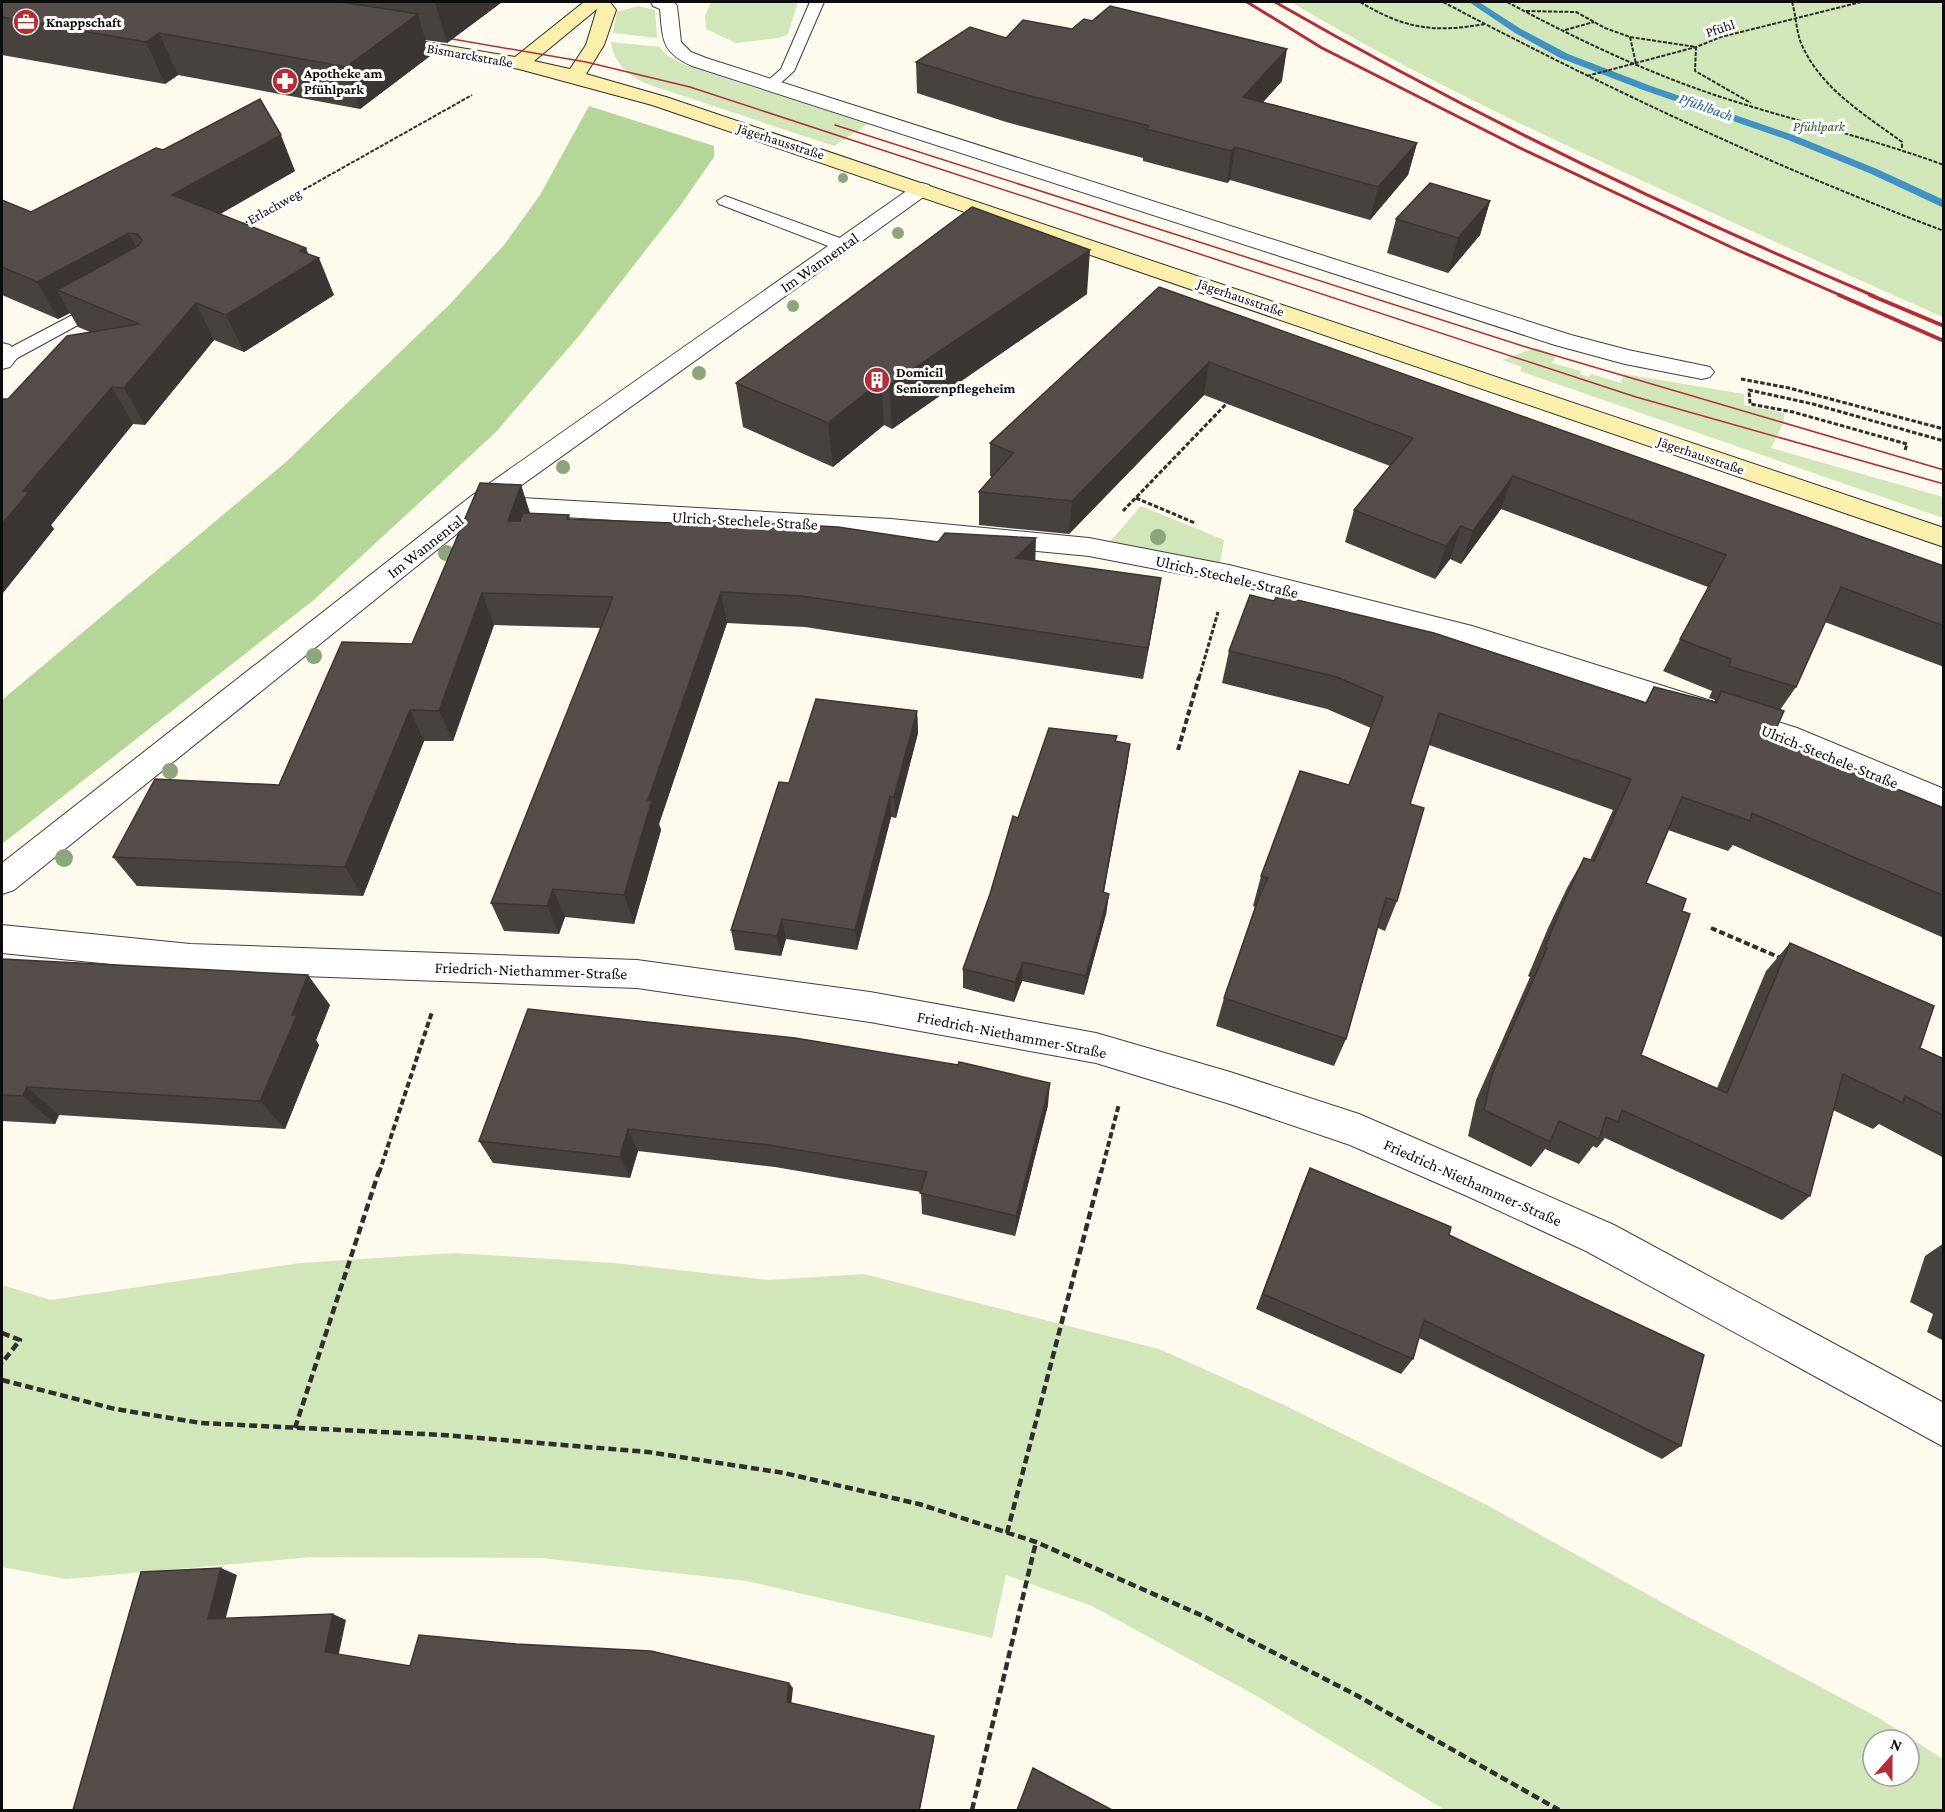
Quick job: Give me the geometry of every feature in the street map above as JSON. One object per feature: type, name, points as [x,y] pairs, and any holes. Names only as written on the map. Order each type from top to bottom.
[{"type":"street","points":[[527,65],[594,2]]},
{"type":"street","points":[[574,76],[592,55],[601,36],[607,10],[601,2]]},
{"type":"street","points":[[659,2],[668,6],[670,37],[675,49],[699,62],[1563,340],[1625,357],[1702,372]]},
{"type":"street","name":"Bismarckstraße","points":[[366,37],[527,65]]},
{"type":"street","name":"Jägerhausstraße","points":[[527,65],[659,101],[1944,538]]},
{"type":"street","name":"Im Wannental","points":[[2,881],[479,504],[922,189]]},
{"type":"street","name":"Ulrich-Stechele-Straße","points":[[479,504],[891,528],[1089,547],[1229,574],[1462,633],[1786,736],[1944,802]]},
{"type":"street","name":"Friedrich-Niethammer-Straße","points":[[2,939],[190,958],[637,974],[870,1007],[1096,1048],[1230,1088],[1359,1131],[1600,1238],[1944,1426]]},
{"type":"lane","points":[[770,85],[787,71],[817,2]]},
{"type":"lane","points":[[725,201],[842,245]]},
{"type":"lane","points":[[3,356],[115,296]]},
{"type":"path","points":[[1360,2],[1391,18],[1428,29],[1450,31],[1485,24]]},
{"type":"path","points":[[1443,2],[1701,132],[1880,208],[1944,231]]},
{"type":"path","points":[[1507,2],[1564,31],[1682,83],[1902,148],[1944,165]]},
{"type":"path","points":[[1792,2],[1799,36],[1815,70],[1845,99],[1902,142],[1902,148]]},
{"type":"path","name":"Pfühl","points":[[1587,76],[1696,47],[1721,37],[1861,2]]},
{"type":"path","points":[[1525,11],[1568,10],[1630,37],[1696,47],[1693,65],[1695,71],[1759,107]]},
{"type":"path","points":[[1564,31],[1594,22]]},
{"type":"path","points":[[1630,37],[1636,64]]},
{"type":"path","name":"Erlachweg","points":[[232,231],[481,90]]},
{"type":"path","points":[[1702,372],[1789,388],[1944,429]]},
{"type":"path","points":[[1788,398],[1789,388]]},
{"type":"path","points":[[1905,450],[1906,444],[1793,412],[1750,404],[1749,390],[1788,398],[1944,441]]},
{"type":"path","points":[[1089,547],[1233,396]]},
{"type":"path","points":[[1178,750],[1229,574]]},
{"type":"path","points":[[1711,928],[1794,964]]},
{"type":"path","points":[[295,1428],[447,966]]},
{"type":"path","points":[[1007,1533],[1116,1115]]},
{"type":"path","points":[[2,1333],[20,1340],[2,1363]]},
{"type":"path","points":[[2,1380],[115,1409],[201,1423],[443,1435],[648,1452],[784,1473],[919,1504],[1036,1542],[1203,1616],[1316,1674],[1559,1810]]},
{"type":"path","points":[[972,1810],[1036,1542]]},
{"type":"green space","points":[[711,2],[798,2],[788,34],[779,38],[736,43],[706,29],[705,16]]},
{"type":"green space","name":"Pfühlpark","points":[[1291,2],[1943,2],[1943,317],[1747,229],[1501,114],[1374,49]]},
{"type":"green space","points":[[638,6],[655,10],[657,38],[613,33],[617,12]]},
{"type":"green space","points":[[611,42],[660,47],[666,55],[687,66],[868,124],[834,146],[644,83],[622,67],[615,56]]},
{"type":"green space","points":[[589,106],[714,146],[714,157],[680,206],[578,337],[496,432],[315,599],[2,844],[2,700],[286,462],[449,305],[504,245],[540,195]]},
{"type":"green space","points":[[1535,348],[1556,355],[1552,363],[1581,371],[1580,374],[1589,377],[1591,374],[1621,383],[1624,374],[1744,394],[1744,405],[1784,413],[1784,422],[1771,448],[1943,497],[1943,518],[1520,371],[1522,367],[1502,360]]},
{"type":"green space","points":[[1141,506],[1224,540],[1220,563],[1107,545]]},
{"type":"green space","points":[[456,1253],[614,1263],[769,1280],[864,1274],[1159,1349],[1282,1404],[1485,1504],[1681,1613],[1879,1718],[1895,1728],[1861,1728],[1861,1788],[1921,1788],[1921,1745],[1943,1759],[1943,1810],[1445,1810],[1255,1695],[1092,1606],[1006,1575],[992,1638],[747,1581],[541,1558],[312,1557],[66,1579],[2,1567],[2,1285],[51,1300],[300,1263]]},
{"type":"building","points":[[2,2],[341,2],[418,14],[346,67],[159,33],[146,42],[2,17]]},
{"type":"building","points":[[1110,6],[1287,49],[1243,97],[1417,143],[1378,187],[1235,147],[1231,151],[1146,129],[1149,126],[1007,90],[916,62],[970,27],[1006,38],[1023,20],[1072,29],[1084,19],[1092,21]]},
{"type":"building","points":[[260,99],[281,135],[172,195],[306,248],[300,251],[319,258],[226,315],[196,303],[124,388],[112,387],[23,491],[29,492],[2,524],[2,399],[8,399],[67,336],[139,324],[57,290],[138,246],[142,240],[137,234],[129,233],[37,282],[2,267],[2,200],[31,212],[156,148],[163,150]]},
{"type":"building","points":[[1430,183],[1490,201],[1458,238],[1396,219]]},
{"type":"building","points":[[972,207],[1090,250],[889,385],[881,381],[828,423],[736,383]]},
{"type":"building","points":[[1159,287],[1944,566],[1944,626],[1841,587],[1796,687],[1729,666],[1731,659],[1680,639],[1726,555],[1513,476],[1473,531],[1461,526],[1446,546],[1354,510],[1413,438],[1209,362],[1072,501],[979,492],[1013,453],[990,443]]},
{"type":"building","points":[[480,483],[521,485],[508,521],[520,521],[523,513],[569,515],[567,519],[674,523],[675,518],[838,527],[938,542],[945,533],[1036,538],[1016,558],[1161,578],[1148,648],[801,596],[721,592],[648,800],[652,800],[624,895],[553,889],[547,906],[491,903],[613,597],[482,593],[439,711],[410,710],[345,867],[113,857],[155,779],[279,785],[342,642],[412,644]]},
{"type":"building","points":[[1250,595],[1274,601],[1277,595],[1434,633],[1646,703],[1654,687],[1717,703],[1721,691],[1784,711],[1772,738],[1944,808],[1944,896],[1752,813],[1750,821],[1682,797],[1646,883],[1686,899],[1682,911],[1690,914],[1641,1055],[1727,1093],[1790,943],[1934,1006],[1920,1048],[1944,1059],[1944,1116],[1905,1096],[1903,1103],[1843,1074],[1810,1196],[1622,1110],[1618,1122],[1606,1117],[1599,1139],[1559,1121],[1550,1142],[1484,1110],[1492,1074],[1547,948],[1545,947],[1565,899],[1584,858],[1594,861],[1631,779],[1439,713],[1410,804],[1424,808],[1397,901],[1386,898],[1346,1039],[1224,998],[1259,897],[1268,878],[1261,876],[1300,771],[1349,785],[1383,697],[1337,677],[1229,651]]},
{"type":"building","points":[[816,699],[917,711],[894,797],[890,796],[855,930],[782,919],[777,936],[731,930],[779,782],[789,783]]},
{"type":"building","points":[[1049,728],[1117,736],[1115,741],[1130,744],[1103,892],[1109,894],[1086,976],[1023,962],[1015,982],[963,969],[990,894],[1013,816],[1018,818]]},
{"type":"building","points":[[2,959],[308,975],[292,1015],[297,1015],[260,1101],[27,1087],[23,1096],[2,1095]]},
{"type":"building","points":[[528,1009],[795,1038],[958,1065],[959,1062],[1050,1083],[1016,1216],[920,1193],[927,1172],[769,1145],[628,1129],[620,1157],[479,1141]]},
{"type":"building","points":[[1310,1168],[1451,1227],[1449,1235],[1704,1355],[1681,1446],[1424,1320],[1413,1359],[1263,1294]]},
{"type":"building","points":[[221,1568],[208,1619],[333,1614],[325,1652],[410,1666],[419,1635],[516,1644],[651,1651],[789,1683],[787,1702],[934,1736],[919,1810],[73,1810],[141,1572]]},
{"type":"building","points":[[1033,1768],[1112,1810],[1017,1810]]},
{"type":"waterway","name":"Pfühlbach","points":[[1473,2],[1518,31],[1564,56],[1647,88],[1792,138],[1873,171],[1944,205]]},
{"type":"tram line","points":[[435,36],[586,62],[690,87],[1636,397],[1944,484]]},
{"type":"tram line","points":[[835,125],[1526,347],[1944,470]]},
{"type":"railway","points":[[1247,2],[1322,48],[1520,148],[1733,248],[1842,296]]},
{"type":"railway","points":[[1275,2],[1421,83],[1570,158],[1721,229],[1874,296]]},
{"type":"railway","points":[[1839,295],[1944,341]]},
{"type":"railway","points":[[1870,295],[1944,326]]},
{"type":"place","name":"Knappschaft","points":[[26,22]]},
{"type":"place","name":"Apotheke am Pfühlpark","points":[[285,81]]},
{"type":"place","name":"Domicil Seniorenpflegeheim","points":[[877,380]]}]
